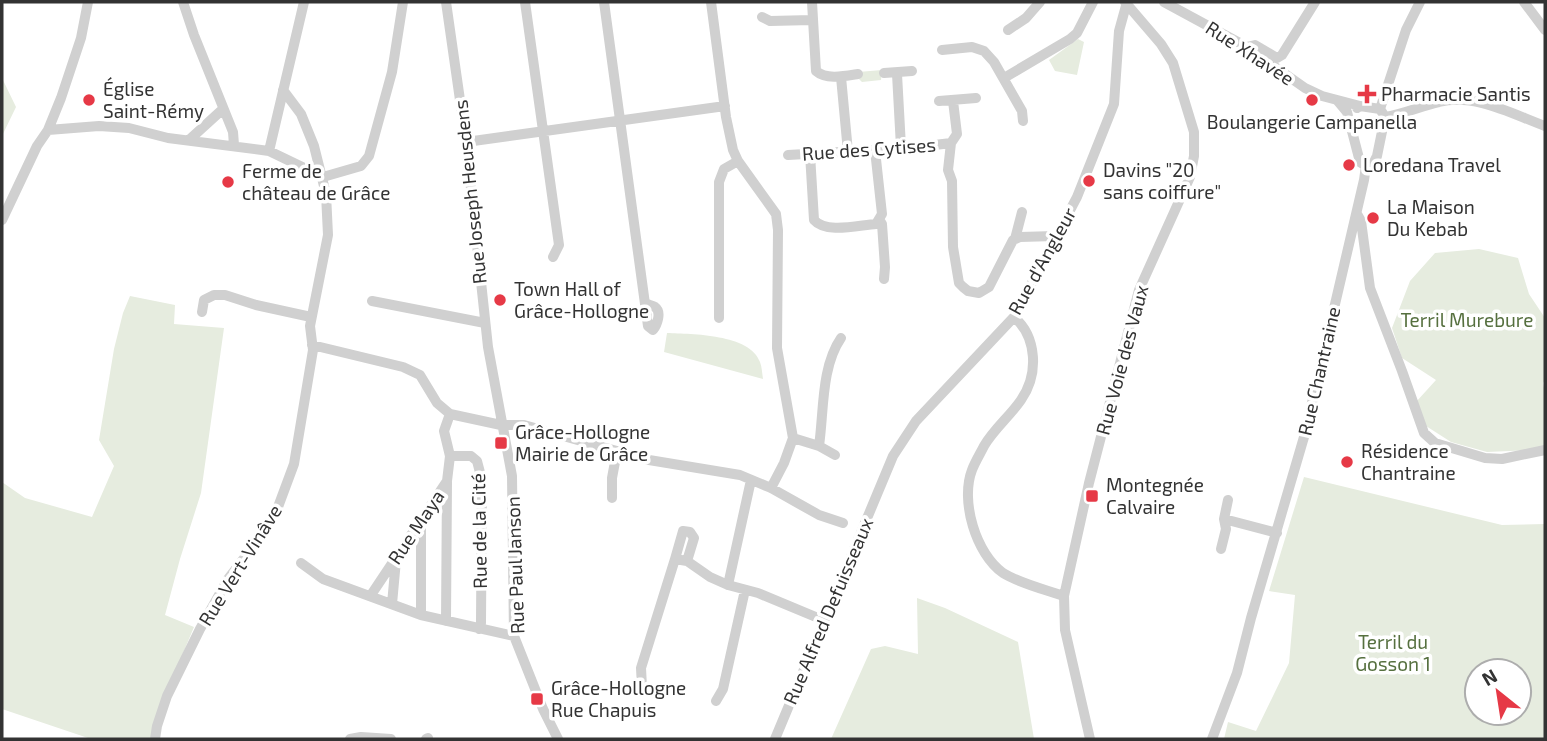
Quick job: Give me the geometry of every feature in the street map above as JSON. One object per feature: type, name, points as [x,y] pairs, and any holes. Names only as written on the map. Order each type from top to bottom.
[{"type":"street","points":[[2,220],[37,146],[48,130],[81,38],[88,2]]},
{"type":"street","points":[[183,2],[233,132],[234,145]]},
{"type":"street","points":[[269,151],[304,2]]},
{"type":"street","points":[[48,130],[129,128],[189,140],[234,145],[269,151],[323,177],[361,166],[369,156],[392,72],[403,2]]},
{"type":"street","name":"Rue Joseph Heusdens","points":[[446,2],[466,142],[485,323],[502,425]]},
{"type":"street","points":[[525,2],[559,245],[553,257]]},
{"type":"street","points":[[604,2],[645,303]]},
{"type":"street","points":[[710,2],[729,135],[738,161],[776,214],[777,348],[793,438],[771,488]]},
{"type":"street","points":[[812,2],[816,71],[841,77],[858,75]]},
{"type":"street","points":[[1008,30],[1026,18],[1040,2]]},
{"type":"street","points":[[1004,78],[1070,39],[1077,33],[1093,2]]},
{"type":"street","name":"Rue d'Angleur","points":[[882,483],[893,456],[916,421],[1014,317],[1077,197],[1114,104],[1119,31],[1126,2]]},
{"type":"street","name":"Rue Voie des Vaux","points":[[1090,739],[1065,630],[1064,596],[1139,290],[1190,177],[1194,156],[1192,125],[1173,63],[1126,2]]},
{"type":"street","name":"Rue Xhavée","points":[[1164,2],[1247,47],[1305,88],[1387,114]]},
{"type":"street","points":[[1247,47],[1255,45],[1277,58],[1282,55],[1315,2]]},
{"type":"street","name":"Rue Chantraine","points":[[1212,739],[1237,673],[1304,437],[1366,166],[1373,164],[1377,156],[1406,30],[1420,2]]},
{"type":"street","points":[[1524,2],[1545,30]]},
{"type":"street","points":[[762,17],[770,22],[812,20]]},
{"type":"street","points":[[942,50],[978,48],[989,55],[1022,111],[1023,121]]},
{"type":"street","points":[[884,73],[912,71]]},
{"type":"street","points":[[897,74],[901,147]]},
{"type":"street","points":[[841,77],[848,152]]},
{"type":"street","name":"Rue Vert-Vinâve","points":[[155,739],[156,726],[167,696],[207,616],[228,579],[262,535],[278,507],[294,464],[312,345],[310,326],[328,235],[323,177],[314,146],[301,114],[283,90]]},
{"type":"street","points":[[939,101],[976,99]]},
{"type":"street","points":[[1387,114],[1460,99],[1485,104],[1545,126]]},
{"type":"street","points":[[1337,100],[1349,119],[1360,162],[1366,166]]},
{"type":"street","points":[[953,101],[957,134],[951,143],[948,170],[952,181],[952,229],[960,283],[968,291],[979,293],[989,287],[1015,239],[1022,212]]},
{"type":"street","points":[[466,142],[725,106]]},
{"type":"street","points":[[1349,119],[1353,110],[1360,106]]},
{"type":"street","points":[[189,140],[223,109]]},
{"type":"street","name":"Rue des Cytises","points":[[788,155],[951,143]]},
{"type":"street","points":[[810,154],[816,223],[823,227],[876,224],[882,214],[876,150]]},
{"type":"street","points":[[719,318],[719,182],[723,169],[738,161]]},
{"type":"street","points":[[1357,210],[1361,220],[1370,288],[1424,433],[1435,443],[1485,458],[1502,459],[1545,450]]},
{"type":"street","points":[[879,219],[882,225],[884,279]]},
{"type":"street","points":[[1015,239],[1055,236]]},
{"type":"street","points":[[202,312],[204,300],[208,296],[225,295],[312,317]]},
{"type":"street","points":[[372,301],[485,323]]},
{"type":"street","points":[[1014,317],[1026,331],[1032,344],[1031,375],[1023,398],[985,444],[971,472],[968,511],[980,547],[1002,572],[1064,596]]},
{"type":"street","points":[[819,446],[827,377],[833,350],[841,338]]},
{"type":"street","points":[[312,345],[404,367],[419,375],[437,403],[450,414],[502,425],[524,425],[649,460],[740,475],[771,488],[819,515],[844,523]]},
{"type":"street","name":"Rue Maya","points":[[371,596],[447,481],[450,456],[444,431],[450,414]]},
{"type":"street","name":"Rue Paul Janson","points":[[502,425],[512,476],[514,636],[558,739]]},
{"type":"street","points":[[793,438],[819,446],[835,455]]},
{"type":"street","points":[[612,498],[612,478],[617,451]]},
{"type":"street","name":"Rue de la Cité","points":[[450,456],[471,456],[477,461],[482,480],[479,629]]},
{"type":"street","points":[[728,585],[751,480]]},
{"type":"street","points":[[446,621],[447,481]]},
{"type":"street","name":"Rue Alfred Defuisseaux","points":[[775,739],[882,483]]},
{"type":"street","points":[[1221,549],[1226,529],[1224,519],[1228,500]]},
{"type":"street","points":[[1224,519],[1277,533]]},
{"type":"street","points":[[421,520],[421,614]]},
{"type":"street","points":[[642,687],[641,668],[683,531],[690,531],[694,538],[687,561]]},
{"type":"street","points":[[392,604],[396,556]]},
{"type":"street","points":[[675,559],[687,561],[710,577],[728,585],[823,620]]},
{"type":"street","points":[[301,563],[323,579],[421,614],[514,636]]},
{"type":"street","points":[[716,701],[723,689],[745,590]]},
{"type":"street","points":[[350,739],[391,739]]},
{"type":"green space","points":[[1078,39],[1084,42],[1077,75],[1055,71],[1049,60]]},
{"type":"green space","points":[[882,70],[881,80],[862,82],[859,79],[858,72]]},
{"type":"green space","points":[[2,78],[16,107],[2,136]]},
{"type":"green space","name":"Terril Murebure","points":[[1479,249],[1518,258],[1529,294],[1545,318],[1545,447],[1487,452],[1451,442],[1426,426],[1416,402],[1436,380],[1402,358],[1392,328],[1410,281],[1435,253]]},
{"type":"green space","points":[[130,296],[175,305],[174,324],[224,328],[201,493],[165,615],[194,627],[165,696],[154,739],[91,739],[2,709],[2,482],[25,498],[92,517],[114,466],[99,440],[114,349]]},
{"type":"green space","points":[[667,333],[719,337],[745,346],[760,362],[763,379],[664,352]]},
{"type":"green space","name":"Terril du Gosson 1","points":[[1304,477],[1502,525],[1545,524],[1545,739],[1224,739],[1228,722],[1256,731],[1289,663],[1295,595],[1269,591]]},
{"type":"green space","points":[[917,598],[1018,642],[1034,739],[831,739],[871,649],[885,646],[918,654]]},
{"type":"place","name":"Pharmacie Santis","points":[[1367,94]]},
{"type":"place","name":"Église Saint-Rémy","points":[[89,100]]},
{"type":"place","name":"Boulangerie Campanella","points":[[1312,100]]},
{"type":"place","name":"Loredana Travel","points":[[1349,165]]},
{"type":"place","name":"Davins \"20 sans coiffure\"","points":[[1089,181]]},
{"type":"place","name":"Ferme de château de Grâce","points":[[228,182]]},
{"type":"place","name":"La Maison Du Kebab","points":[[1373,218]]},
{"type":"place","name":"Town Hall of Grâce-Hollogne","points":[[500,300]]},
{"type":"place","name":"Grâce-Hollogne Mairie de Grâce","points":[[501,443]]},
{"type":"place","name":"Résidence Chantraine","points":[[1347,462]]},
{"type":"place","name":"Montegnée Calvaire","points":[[1092,496]]},
{"type":"place","name":"Grâce-Hollogne Rue Chapuis","points":[[537,699]]}]
